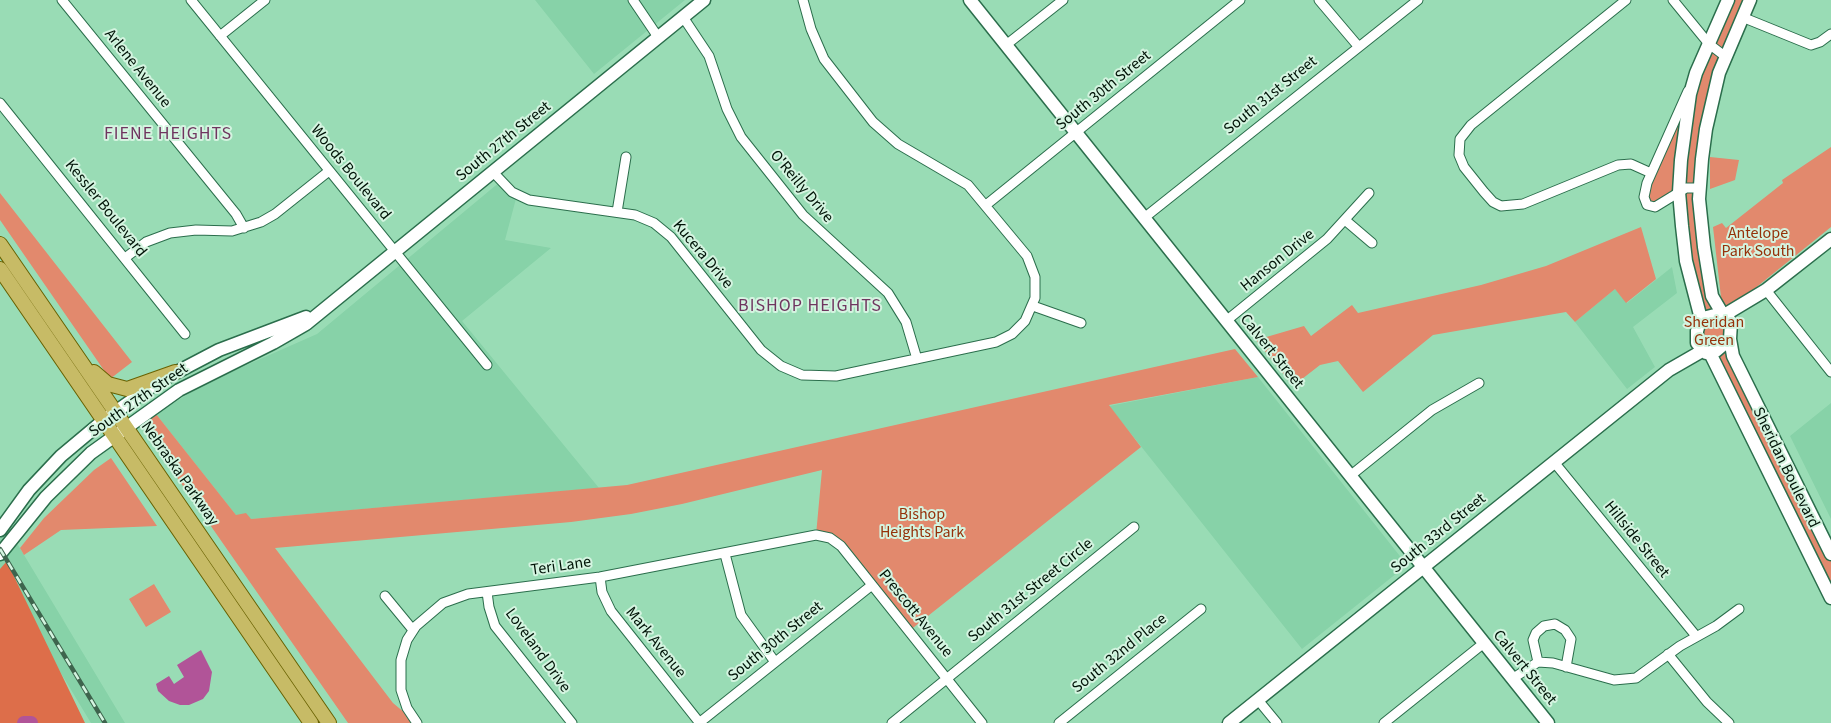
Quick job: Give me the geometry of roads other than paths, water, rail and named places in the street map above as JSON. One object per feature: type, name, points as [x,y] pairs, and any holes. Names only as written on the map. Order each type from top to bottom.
[{"type":"main road","name":"South 27th Street","points":[[0,554],[46,497],[73,470],[120,432],[179,390],[293,333],[704,0]]},
{"type":"main road","name":"Calvert Street","points":[[970,0],[1548,723]]},
{"type":"main road","points":[[1728,0],[1696,73],[1686,116],[1679,192],[1686,261],[1700,314],[1696,338],[1706,352],[1721,348],[1766,290]]},
{"type":"main road","points":[[1731,333],[1724,314],[1712,296],[1704,247],[1699,195],[1706,129],[1726,56],[1750,0]]},
{"type":"main road","points":[[1699,324],[1707,317],[1724,314],[1766,290],[1831,239]]},
{"type":"main road","name":"Nebraska Parkway","points":[[0,244],[47,314],[109,416]]},
{"type":"main road","name":"Nebraska Parkway","points":[[0,269],[109,416],[329,723]]},
{"type":"main road","name":"South 27th Street","points":[[0,530],[29,490],[45,472],[109,416],[175,372],[219,350],[324,309]]},
{"type":"main road","points":[[47,314],[90,368],[108,384],[127,389],[134,388],[175,372]]},
{"type":"main road","name":"Sheridan Boulevard","points":[[1731,333],[1733,356],[1831,554]]},
{"type":"main road","points":[[250,355],[252,345],[263,334]]},
{"type":"main road","name":"South 33rd Street","points":[[1229,723],[1668,370],[1696,338]]},
{"type":"main road","name":"Sheridan Boulevard","points":[[1706,352],[1831,598]]},
{"type":"main road","name":"South 33rd Street","points":[[1668,370],[1706,352]]},
{"type":"main road","name":"Nebraska Parkway","points":[[120,432],[311,723]]},
{"type":"main road","points":[[1803,542],[1820,533]]},
{"type":"street","name":"Arlene Avenue","points":[[62,0],[236,214],[244,228]]},
{"type":"street","name":"Woods Boulevard","points":[[191,0],[487,365]]},
{"type":"street","points":[[220,36],[265,0]]},
{"type":"street","points":[[633,0],[658,38]]},
{"type":"street","points":[[803,0],[811,29],[824,59],[873,122],[898,144],[968,185],[1027,256],[1032,266],[1036,288],[1033,306],[1081,324]]},
{"type":"street","points":[[1006,46],[1062,0]]},
{"type":"street","name":"South 30th Street","points":[[986,205],[1240,0]]},
{"type":"street","points":[[1319,0],[1358,46]]},
{"type":"street","name":"South 31st Street","points":[[1144,218],[1418,0]]},
{"type":"street","points":[[1626,0],[1470,125],[1460,139],[1459,148],[1464,167],[1488,198],[1501,206],[1523,204],[1618,165],[1631,164],[1651,172]]},
{"type":"street","points":[[1673,0],[1709,44],[1726,56]]},
{"type":"street","name":"O'Reilly Drive","points":[[683,17],[709,56],[730,115],[741,137],[808,220],[888,294],[906,322],[917,359]]},
{"type":"street","points":[[1742,17],[1811,45],[1820,42],[1831,34]]},
{"type":"street","points":[[1696,73],[1644,190],[1645,202],[1648,206],[1655,207],[1691,187],[1699,195]]},
{"type":"street","name":"Kessler Boulevard","points":[[0,103],[185,334]]},
{"type":"street","points":[[618,212],[626,157]]},
{"type":"street","points":[[125,258],[146,242],[170,233],[196,230],[224,231],[244,228],[276,214],[329,171]]},
{"type":"street","name":"Kucera Drive","points":[[493,172],[512,192],[529,200],[618,212],[644,218],[663,229],[761,350],[781,366],[802,375],[825,377],[917,359],[1004,338],[1019,328],[1033,306]]},
{"type":"street","name":"Hanson Drive","points":[[1226,321],[1314,252],[1369,194]]},
{"type":"street","points":[[1345,220],[1372,244]]},
{"type":"street","points":[[1766,290],[1831,372]]},
{"type":"street","points":[[1350,476],[1432,410],[1479,382]]},
{"type":"street","name":"Hillside Street","points":[[1554,462],[1696,636]]},
{"type":"street","name":"South 31st Street Circle","points":[[947,679],[1134,527]]},
{"type":"street","name":"Prescott Avenue","points":[[816,536],[834,540],[982,723]]},
{"type":"street","name":"Teri Lane","points":[[416,721],[405,701],[400,681],[403,651],[413,630],[423,618],[443,603],[468,594],[600,577],[816,536]]},
{"type":"street","points":[[725,554],[736,602],[741,614],[775,662]]},
{"type":"street","name":"Mark Avenue","points":[[600,577],[602,592],[610,611],[699,723]]},
{"type":"street","name":"South 30th Street","points":[[699,723],[872,585]]},
{"type":"street","name":"Loveland Drive","points":[[487,592],[495,626],[572,723]]},
{"type":"street","points":[[385,596],[413,630]]},
{"type":"street","name":"South 32nd Place","points":[[1059,723],[1200,609]]},
{"type":"street","points":[[1512,679],[1538,662],[1566,667],[1614,680],[1630,680],[1645,673],[1668,654],[1716,626],[1738,609]]},
{"type":"street","points":[[1538,662],[1533,640],[1536,633],[1544,626],[1555,624],[1565,630],[1571,639],[1566,667]]},
{"type":"street","points":[[1384,723],[1484,643]]},
{"type":"street","points":[[1668,654],[1707,702],[1729,723]]},
{"type":"street","points":[[892,723],[947,679]]},
{"type":"street","points":[[1258,700],[1277,723]]},
{"type":"waterway","points":[[24,723],[31,723]]},
{"type":"railway","points":[[0,549],[105,723]]},
{"type":"district","name":"FIENE HEIGHTS","points":[[168,135]]},
{"type":"district","name":"BISHOP HEIGHTS","points":[[810,307]]},
{"type":"park label","name":"Antelope Park South","points":[[1758,243]]},
{"type":"park label","name":"Sheridan Green","points":[[1714,332]]},
{"type":"park label","name":"Bishop Heights Park","points":[[922,524]]}]
